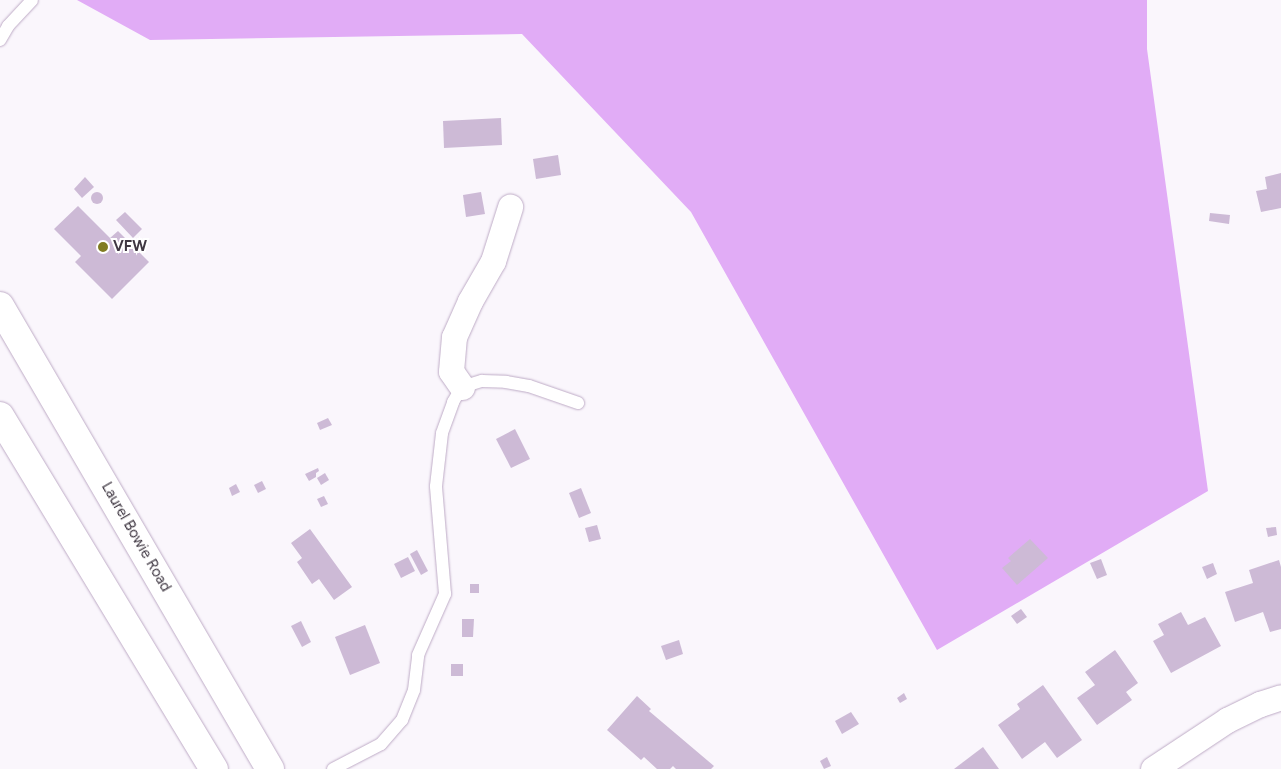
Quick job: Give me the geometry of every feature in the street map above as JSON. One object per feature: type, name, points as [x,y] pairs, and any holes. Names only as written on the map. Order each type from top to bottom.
[{"type":"main road","name":"Laurel Bowie Road","points":[[0,306],[264,754],[270,769]]},
{"type":"main road","points":[[0,416],[214,769]]},
{"type":"street","points":[[462,387],[452,371],[454,337],[470,301],[493,261],[510,207]]},
{"type":"street","points":[[1153,769],[1227,720],[1260,704],[1281,697]]},
{"type":"lane","points":[[0,40],[8,26],[32,0]]},
{"type":"lane","points":[[334,769],[382,744],[402,720],[414,690],[418,654],[445,594],[436,486],[442,433],[453,402],[462,387],[482,381],[506,382],[529,386],[578,403]]},
{"type":"shaded area","points":[[77,0],[1147,0],[1147,49],[1208,491],[937,650],[691,212],[522,34],[150,40]]},
{"type":"building","points":[[501,118],[502,145],[444,148],[443,121]]},
{"type":"building","points":[[558,155],[561,175],[536,179],[533,159]]},
{"type":"building","points":[[1281,173],[1281,208],[1261,212],[1256,191],[1267,189],[1265,177]]},
{"type":"building","points":[[85,177],[94,187],[82,198],[74,189]]},
{"type":"building","points":[[95,192],[99,192],[103,198],[99,204],[95,204],[91,200],[91,196]]},
{"type":"building","points":[[481,192],[485,214],[466,217],[463,195]]},
{"type":"building","name":"VFW","points":[[78,206],[110,238],[118,231],[149,262],[112,299],[75,262],[81,256],[54,229]]},
{"type":"building","points":[[125,212],[142,229],[133,238],[116,220]]},
{"type":"building","points":[[1210,213],[1230,215],[1229,224],[1209,221]]},
{"type":"building","points":[[328,418],[332,425],[320,430],[317,423]]},
{"type":"building","points":[[515,429],[530,459],[511,468],[496,439]]},
{"type":"building","points":[[318,468],[319,471],[316,473],[316,477],[309,481],[305,474]]},
{"type":"building","points":[[325,473],[329,480],[321,485],[317,478]]},
{"type":"building","points":[[262,481],[266,489],[258,493],[254,485]]},
{"type":"building","points":[[236,484],[240,492],[232,496],[229,488]]},
{"type":"building","points":[[581,488],[591,513],[579,518],[569,493]]},
{"type":"building","points":[[324,496],[328,504],[321,507],[317,499]]},
{"type":"building","points":[[597,525],[601,539],[589,542],[585,528]]},
{"type":"building","points":[[1276,527],[1277,535],[1268,537],[1266,528]]},
{"type":"building","points":[[310,529],[352,587],[334,600],[319,579],[312,584],[297,562],[302,558],[291,543]]},
{"type":"building","points":[[1030,539],[1048,558],[1017,585],[1002,568],[1011,561],[1008,558]]},
{"type":"building","points":[[417,550],[428,571],[421,575],[410,554]]},
{"type":"building","points":[[408,557],[415,571],[401,578],[394,564]]},
{"type":"building","points":[[1101,559],[1107,575],[1097,579],[1090,563]]},
{"type":"building","points":[[1279,560],[1281,567],[1281,629],[1270,632],[1263,612],[1235,622],[1225,592],[1253,583],[1249,570]]},
{"type":"building","points":[[1213,563],[1217,574],[1207,579],[1202,567]]},
{"type":"building","points":[[470,584],[479,584],[479,593],[470,593]]},
{"type":"building","points":[[1021,609],[1027,617],[1017,624],[1011,616]]},
{"type":"building","points":[[1181,612],[1188,625],[1205,617],[1221,646],[1171,673],[1153,641],[1164,635],[1158,624]]},
{"type":"building","points":[[462,619],[474,619],[473,637],[462,637]]},
{"type":"building","points":[[301,621],[311,642],[302,647],[291,626]]},
{"type":"building","points":[[365,625],[380,663],[350,675],[335,637]]},
{"type":"building","points":[[679,640],[683,654],[666,660],[661,646]]},
{"type":"building","points":[[1115,650],[1138,683],[1126,692],[1132,700],[1097,725],[1077,698],[1095,685],[1085,672]]},
{"type":"building","points":[[451,664],[463,664],[463,676],[451,676]]},
{"type":"building","points":[[1043,685],[1082,740],[1057,758],[1045,742],[1022,759],[998,725],[1020,709],[1017,704]]},
{"type":"building","points":[[904,693],[907,699],[900,703],[897,698]]},
{"type":"building","points":[[637,696],[651,709],[649,711],[714,766],[711,769],[676,769],[673,766],[670,769],[657,769],[644,757],[641,760],[607,730]]},
{"type":"building","points":[[851,712],[859,724],[842,734],[835,721]]},
{"type":"building","points":[[983,747],[999,769],[954,769]]},
{"type":"building","points":[[827,757],[831,766],[824,769],[820,761]]},
{"type":"place","name":"VFW","points":[[103,247]]}]
